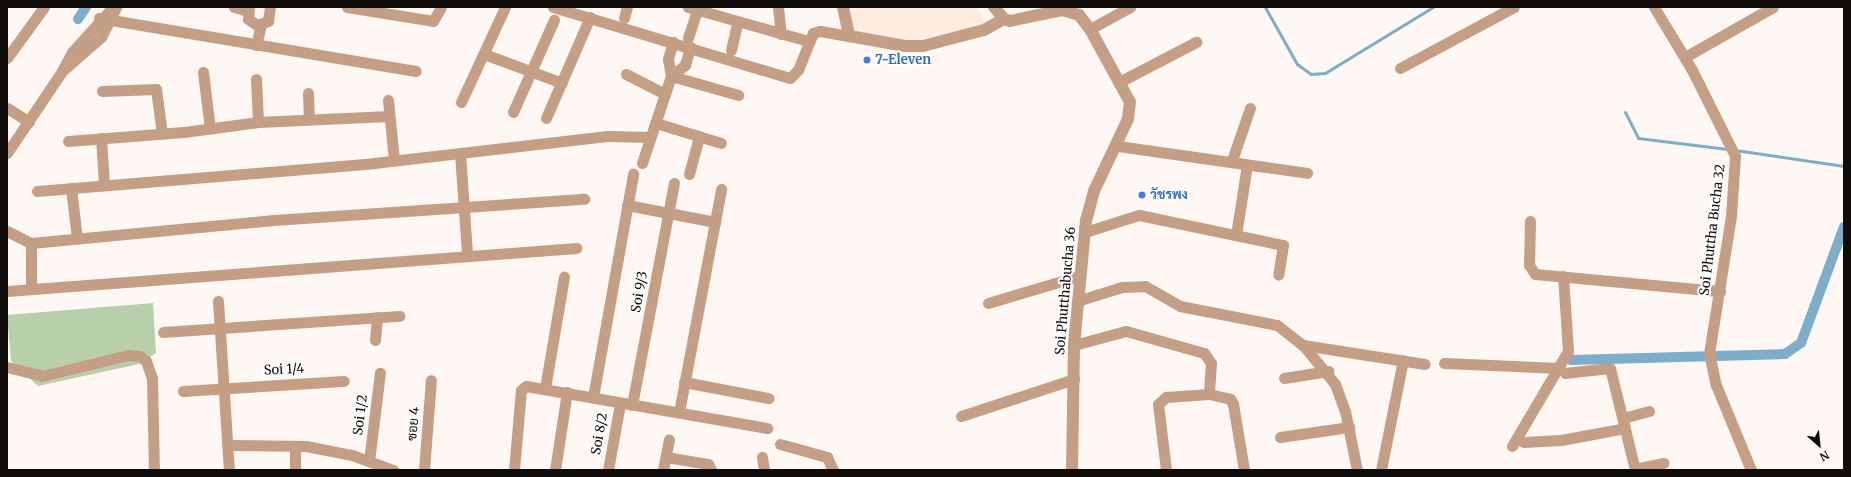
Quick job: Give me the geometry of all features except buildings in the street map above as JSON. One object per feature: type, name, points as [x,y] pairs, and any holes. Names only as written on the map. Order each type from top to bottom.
[{"type":"street","points":[[7,58],[44,7]]},
{"type":"street","points":[[7,153],[62,71],[72,52],[99,18],[114,7]]},
{"type":"street","points":[[62,71],[101,37],[112,21],[114,7]]},
{"type":"street","points":[[234,7],[248,9],[250,22],[262,25]]},
{"type":"street","points":[[347,7],[388,10],[433,21],[441,7]]},
{"type":"street","points":[[461,102],[505,7]]},
{"type":"street","points":[[553,7],[674,42],[689,42],[790,78],[798,70],[808,41],[820,31],[898,45],[923,46],[993,26],[1004,19],[994,7]]},
{"type":"street","points":[[624,18],[627,7]]},
{"type":"street","points":[[778,7],[781,34]]},
{"type":"street","points":[[843,7],[850,36]]},
{"type":"street","points":[[1090,29],[1130,7]]},
{"type":"street","points":[[1400,68],[1514,7]]},
{"type":"street","name":"Soi Phuttha Bucha 32","points":[[1654,7],[1685,57],[1730,141],[1736,156],[1720,291],[1709,353],[1710,365],[1751,470]]},
{"type":"street","points":[[1685,57],[1772,7]]},
{"type":"street","points":[[256,45],[262,25],[268,21],[271,8]]},
{"type":"street","points":[[671,76],[685,65],[693,8],[737,23],[808,41]]},
{"type":"street","name":"Soi Phutthabucha 36","points":[[1004,19],[1019,20],[1062,10],[1081,11],[1121,81],[1131,110],[1118,146],[1094,191],[1085,232],[1079,276],[1074,345],[1072,470]]},
{"type":"street","points":[[546,118],[590,17]]},
{"type":"street","points":[[99,18],[416,71]]},
{"type":"street","points":[[513,112],[554,20]]},
{"type":"street","points":[[731,50],[737,23]]},
{"type":"street","points":[[642,163],[671,76],[668,59],[674,42]]},
{"type":"street","points":[[1121,81],[1196,42]]},
{"type":"street","points":[[484,54],[562,84]]},
{"type":"street","points":[[203,72],[210,129]]},
{"type":"street","points":[[626,74],[665,94]]},
{"type":"street","points":[[671,76],[738,95]]},
{"type":"street","points":[[256,79],[258,122]]},
{"type":"street","points":[[102,91],[156,90],[162,134]]},
{"type":"street","points":[[308,93],[309,119]]},
{"type":"street","points":[[388,100],[394,160]]},
{"type":"street","points":[[7,108],[28,122]]},
{"type":"street","points":[[1232,160],[1250,108]]},
{"type":"street","points":[[68,141],[162,134],[258,122],[390,116]]},
{"type":"street","points":[[656,123],[721,143]]},
{"type":"street","points":[[37,191],[394,160],[607,136],[650,137]]},
{"type":"street","points":[[689,174],[699,136]]},
{"type":"street","points":[[101,138],[104,185]]},
{"type":"street","points":[[1118,146],[1232,160],[1307,173]]},
{"type":"street","points":[[460,153],[467,254]]},
{"type":"street","points":[[1236,235],[1246,171]]},
{"type":"street","points":[[593,397],[633,174]]},
{"type":"street","name":"Soi 9/3","points":[[632,406],[674,183]]},
{"type":"street","points":[[72,188],[77,238]]},
{"type":"street","points":[[679,412],[721,189]]},
{"type":"street","points":[[7,231],[31,242],[464,206],[584,198]]},
{"type":"street","points":[[627,205],[715,222]]},
{"type":"street","points":[[1085,232],[1139,215],[1283,245],[1278,275]]},
{"type":"street","points":[[1530,221],[1530,270],[1535,274],[1720,291]]},
{"type":"street","points":[[31,242],[31,289]]},
{"type":"street","points":[[7,290],[467,254],[576,248]]},
{"type":"street","points":[[988,303],[1079,276]]},
{"type":"street","points":[[1512,446],[1562,371],[1568,351],[1563,276]]},
{"type":"street","points":[[545,388],[564,277]]},
{"type":"street","points":[[1077,301],[1122,287],[1145,286],[1174,305],[1277,325],[1303,345],[1328,371],[1345,411],[1357,470]]},
{"type":"street","points":[[218,301],[229,445],[229,470]]},
{"type":"street","points":[[163,332],[399,316]]},
{"type":"street","points":[[375,340],[377,317]]},
{"type":"street","points":[[1074,345],[1126,331],[1204,353],[1211,363],[1209,394]]},
{"type":"street","points":[[1303,345],[1425,364]]},
{"type":"street","points":[[7,367],[42,376],[128,355],[140,356],[146,361],[152,378],[154,470]]},
{"type":"street","points":[[1381,470],[1403,360]]},
{"type":"street","points":[[1444,363],[1562,371],[1610,368],[1635,470],[1663,463]]},
{"type":"street","points":[[1284,378],[1328,371]]},
{"type":"street","name":"Soi 1/2","points":[[363,470],[366,460],[380,374]]},
{"type":"street","points":[[961,416],[1074,378]]},
{"type":"street","name":"ซอย 4","points":[[424,470],[431,380]]},
{"type":"street","name":"Soi 1/4","points":[[183,391],[344,381]]},
{"type":"street","points":[[684,382],[768,398]]},
{"type":"street","points":[[514,470],[521,390],[526,386],[593,397],[620,404],[679,412],[767,428]]},
{"type":"street","points":[[554,470],[566,392]]},
{"type":"street","points":[[1166,470],[1158,404],[1166,397],[1209,394],[1230,399],[1233,404],[1244,470]]},
{"type":"street","name":"Soi 8/2","points":[[608,470],[620,404]]},
{"type":"street","points":[[1523,442],[1566,440],[1624,423],[1649,411]]},
{"type":"street","points":[[1280,437],[1349,428]]},
{"type":"street","points":[[663,470],[669,440]]},
{"type":"street","points":[[780,444],[827,457],[833,470]]},
{"type":"street","points":[[229,445],[295,446],[366,460],[393,470]]},
{"type":"street","points":[[295,446],[295,470]]},
{"type":"street","points":[[666,457],[708,464],[711,470]]},
{"type":"street","points":[[762,458],[764,470]]},
{"type":"shaded area","points":[[847,7],[978,7],[985,26],[909,41],[853,32]]},
{"type":"green space","points":[[153,303],[156,353],[139,364],[38,386],[11,361],[7,315]]},
{"type":"waterway","points":[[78,19],[86,7]]},
{"type":"waterway","points":[[1265,7],[1297,64],[1311,74],[1325,73],[1433,7]]},
{"type":"waterway","points":[[1625,112],[1638,138],[1727,149]]},
{"type":"waterway","points":[[1735,150],[1844,166]]},
{"type":"waterway","points":[[1571,360],[1785,354],[1801,343],[1844,227]]},
{"type":"place","name":"7-Eleven","points":[[867,60]]},
{"type":"place","name":"วัชรพง","points":[[1142,195]]}]
